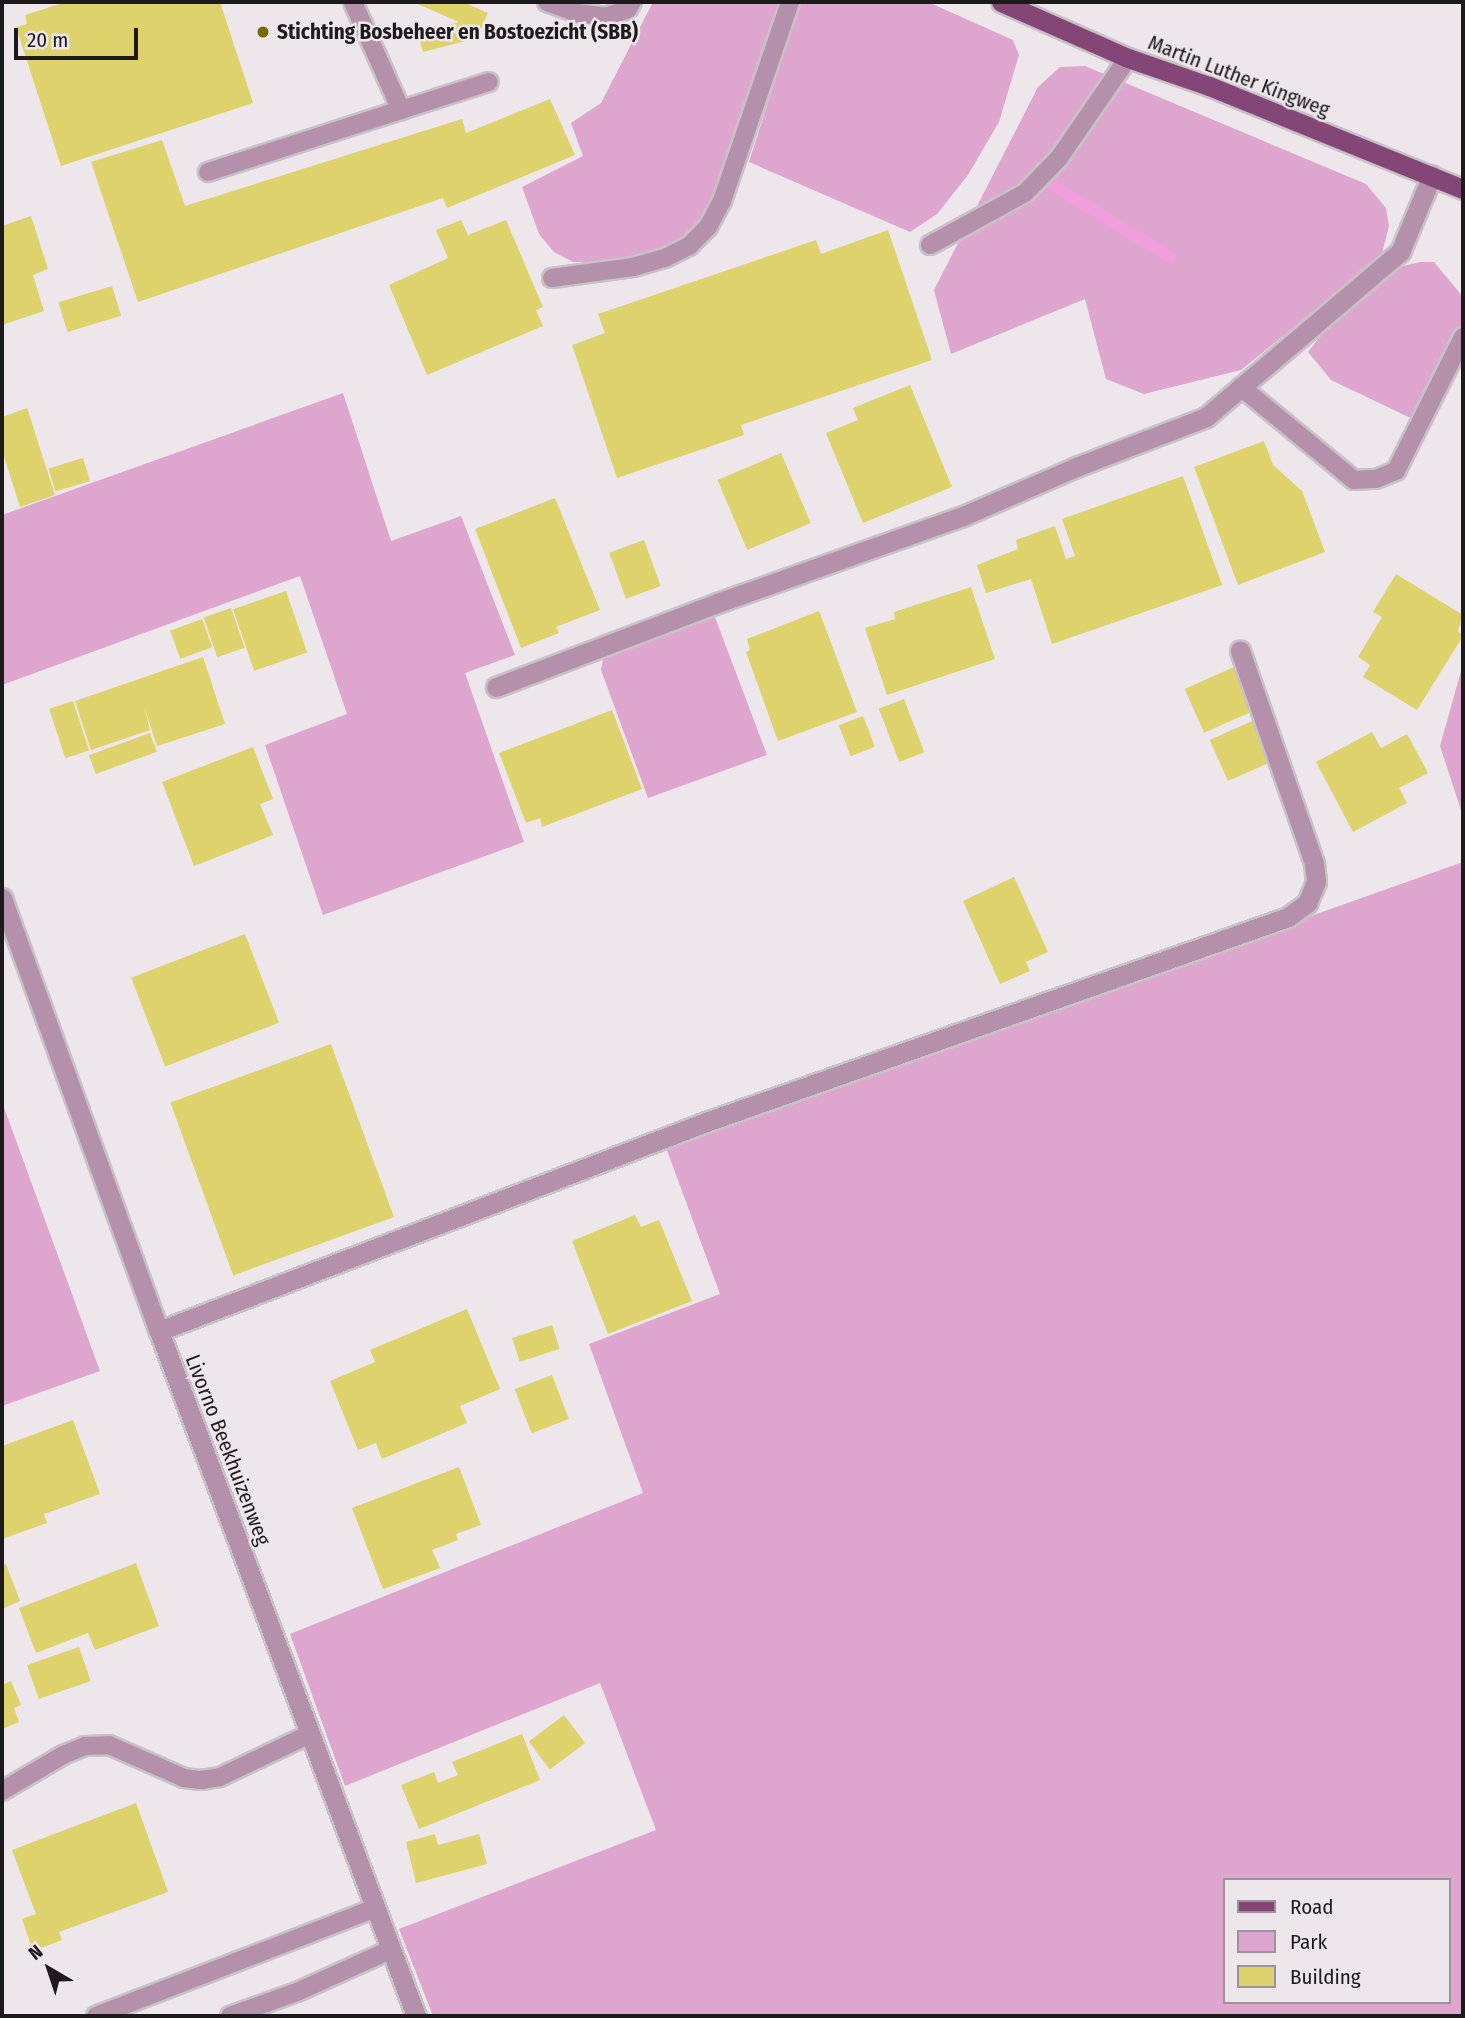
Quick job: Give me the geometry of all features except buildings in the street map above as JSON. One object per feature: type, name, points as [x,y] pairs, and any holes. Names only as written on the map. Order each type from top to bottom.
[{"type":"main road","name":"Martin Luther Kingweg","points":[[1001,2],[1128,58],[1209,86],[1463,188]]},
{"type":"street","points":[[496,687],[717,603],[963,516],[1076,467],[1206,417],[1401,251],[1432,174]]},
{"type":"street","points":[[159,1331],[706,1122],[1288,917],[1307,903],[1316,882],[1314,863],[1240,650]]},
{"type":"street","name":"Livorno Beekhuizenweg","points":[[2,898],[159,1331],[416,2016]]},
{"type":"lane","points":[[353,2],[401,110]]},
{"type":"lane","points":[[547,2],[578,13],[605,17],[628,9],[632,2]]},
{"type":"lane","points":[[552,278],[633,267],[667,257],[689,246],[708,227],[722,201],[790,2]]},
{"type":"lane","points":[[930,245],[1025,193],[1059,158],[1128,58]]},
{"type":"lane","points":[[208,172],[489,82]]},
{"type":"lane","points":[[1241,387],[1354,480],[1376,478],[1396,471],[1463,337]]},
{"type":"lane","points":[[2,1791],[63,1755],[85,1746],[109,1745],[184,1778],[201,1780],[220,1777],[310,1734]]},
{"type":"lane","points":[[96,2016],[374,1909]]},
{"type":"lane","points":[[230,2016],[297,1992],[390,1950]]},
{"type":"green space","points":[[653,2],[782,2],[715,194],[693,232],[661,254],[618,262],[573,262],[554,252],[539,234],[522,187],[583,156],[571,123],[601,103]]},
{"type":"green space","points":[[800,2],[928,2],[1013,40],[1019,55],[999,122],[968,175],[937,214],[910,232],[749,162]]},
{"type":"green space","points":[[1085,66],[1366,184],[1386,208],[1389,226],[1381,257],[1241,370],[1144,394],[1106,379],[1085,299],[951,354],[934,290],[1038,87],[1060,67]]},
{"type":"green space","points":[[1434,262],[1463,297],[1463,350],[1421,423],[1331,380],[1308,352],[1322,334],[1403,266]]},
{"type":"green space","points":[[343,393],[391,541],[461,516],[515,655],[465,673],[524,842],[323,915],[265,745],[347,714],[300,576],[2,685],[2,515]]},
{"type":"green space","points":[[713,612],[767,755],[648,798],[601,670],[603,659],[610,649]]},
{"type":"green space","points":[[1463,664],[1463,816],[1440,746]]},
{"type":"green space","points":[[1463,862],[1463,2016],[433,2016],[399,1929],[656,1830],[600,1683],[345,1786],[290,1634],[643,1493],[589,1344],[720,1294],[665,1145]]},
{"type":"green space","points":[[2,1102],[100,1371],[2,1406]]},
{"type":"waterway","points":[[1041,178],[1170,257]]},
{"type":"place","name":"Stichting Bosbeheer en Bostoezicht (SBB)","points":[[263,32]]}]
